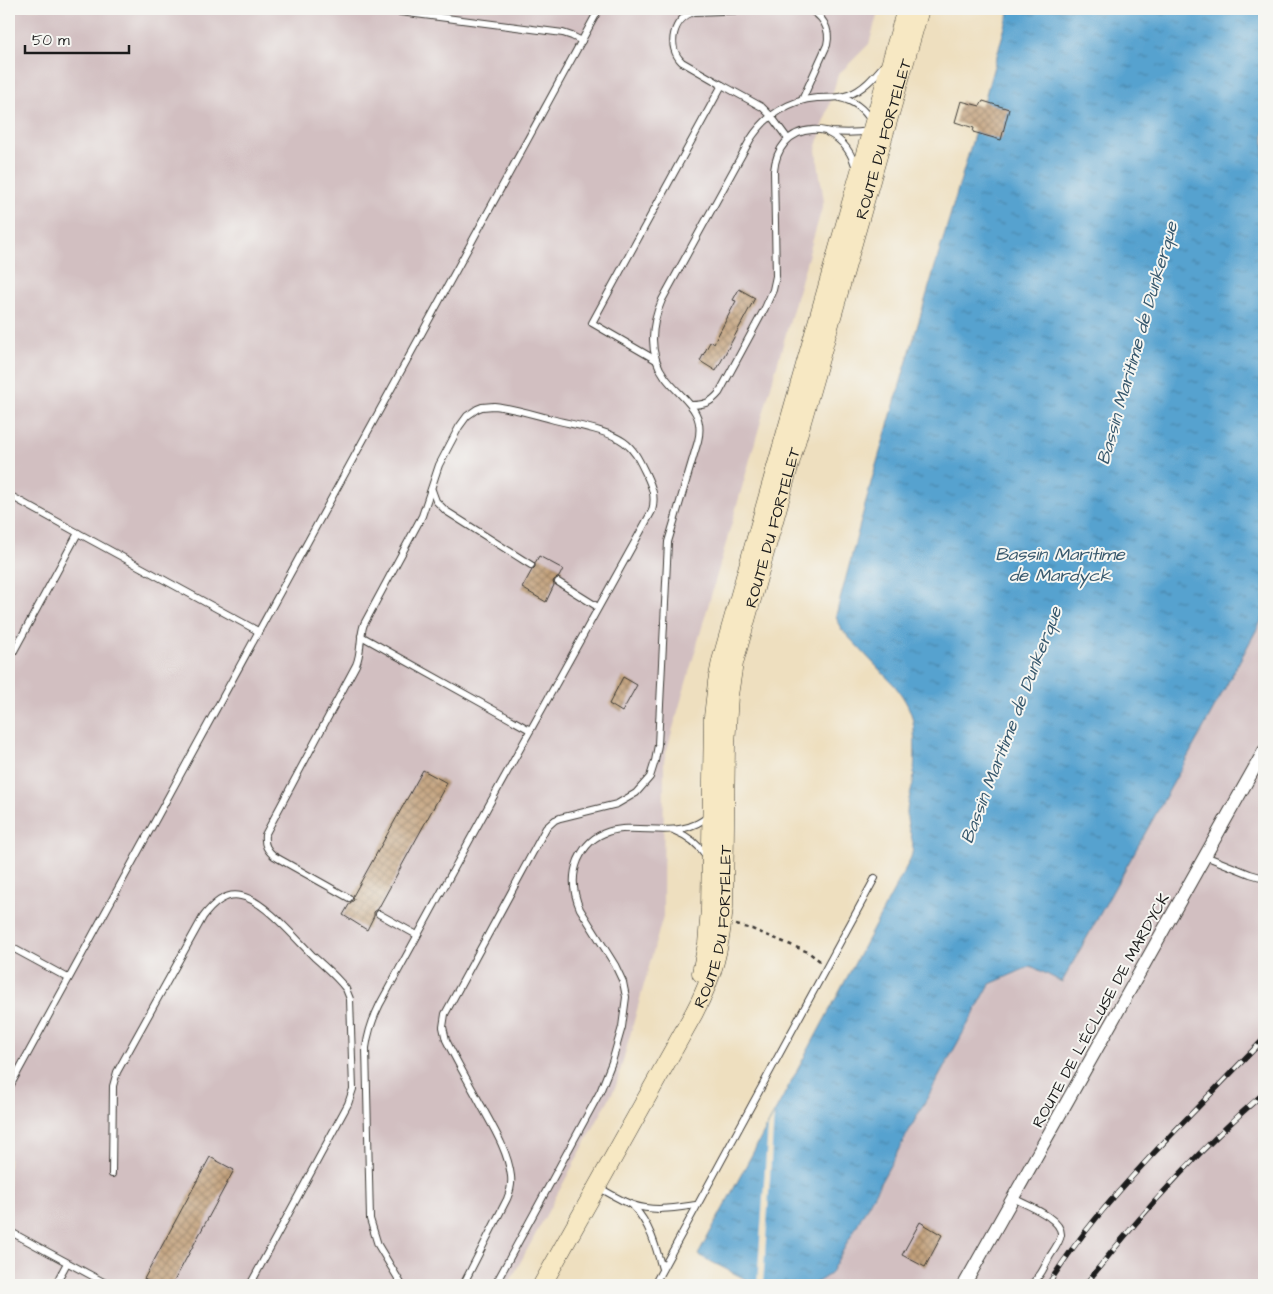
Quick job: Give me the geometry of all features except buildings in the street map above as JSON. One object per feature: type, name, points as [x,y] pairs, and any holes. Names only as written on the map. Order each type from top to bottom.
[{"type":"main road","name":"ROUTE DU FORTELET","points":[[542,1285],[694,1013],[709,982],[718,953],[725,879],[728,707],[732,673],[878,130],[894,53],[906,9]]},
{"type":"main road","name":"ROUTE DU FORTELET","points":[[672,1051],[691,1004],[703,965],[709,926],[714,705],[721,661],[858,179],[878,130],[920,9]]},
{"type":"street","name":"ROUTE DE L'ÉCLUSE DE MARDYCK","points":[[964,1285],[1264,751]]},
{"type":"lane","points":[[378,9],[563,33],[582,41]]},
{"type":"lane","points":[[9,1088],[599,9]]},
{"type":"lane","points":[[778,9],[694,12],[685,15],[679,23],[674,34],[673,44],[678,59],[762,107],[788,138]]},
{"type":"lane","points":[[802,100],[827,45],[828,37],[826,26],[822,19],[816,13],[806,9]]},
{"type":"lane","points":[[462,1285],[510,1193],[512,1181],[507,1160],[497,1134],[446,1040],[443,1027],[445,1014],[546,828],[560,818],[609,806],[625,800],[636,793],[650,777],[655,761],[658,745],[668,542],[700,434],[699,420],[694,410],[664,376],[656,360],[653,341],[655,317],[662,300],[759,126],[786,106],[802,100],[847,96],[860,89],[874,77],[894,53]]},
{"type":"lane","points":[[656,360],[592,323],[722,85]]},
{"type":"lane","points":[[691,405],[703,405],[712,401],[719,394],[773,290],[776,276],[774,164],[778,152],[784,143],[794,134],[806,130],[855,133],[878,130],[858,106],[847,100],[835,97]]},
{"type":"lane","points":[[825,131],[836,137],[849,153],[855,165],[858,179]]},
{"type":"lane","points":[[349,898],[274,856],[266,848],[264,840],[267,830],[356,665],[360,655],[364,624],[422,516],[439,465],[459,427],[471,412],[482,407],[494,406],[605,433],[625,443],[637,457],[654,492],[654,504],[649,517],[371,1021],[366,1048],[370,1219],[378,1245],[402,1285]]},
{"type":"lane","points":[[432,489],[436,501],[446,511],[531,565]]},
{"type":"lane","points":[[9,495],[258,631]]},
{"type":"lane","points":[[9,660],[78,533]]},
{"type":"lane","points":[[558,582],[598,607]]},
{"type":"lane","points":[[361,636],[530,730]]},
{"type":"lane","points":[[494,1285],[600,1092],[616,1052],[624,1017],[625,990],[619,972],[577,901],[573,885],[577,862],[589,844],[609,831],[632,829],[674,830],[700,823],[712,812],[726,789]]},
{"type":"lane","points":[[674,830],[695,843],[705,853],[711,866]]},
{"type":"lane","points":[[1205,856],[1264,878]]},
{"type":"lane","points":[[654,1285],[875,878]]},
{"type":"lane","points":[[112,1174],[113,1086],[114,1079],[121,1065],[209,909],[217,902],[230,896],[240,895],[250,899],[271,914],[346,989],[350,999],[353,1089],[348,1104],[250,1285]]},
{"type":"lane","points":[[379,914],[417,935]]},
{"type":"lane","points":[[9,946],[68,978]]},
{"type":"lane","points":[[596,1186],[632,1205],[663,1209],[696,1206]]},
{"type":"lane","points":[[1013,1198],[1051,1218],[1058,1225],[1061,1233],[1058,1242],[1038,1277],[1030,1285]]},
{"type":"lane","points":[[632,1205],[643,1218],[652,1235],[662,1270]]},
{"type":"lane","points":[[9,1231],[109,1285]]},
{"type":"lane","points":[[55,1285],[67,1263]]},
{"type":"path","points":[[722,922],[752,929],[808,952],[827,968]]},
{"type":"shaded area","points":[[9,9],[879,9],[869,44],[838,75],[816,150],[824,201],[664,760],[663,916],[616,1086],[508,1285],[9,1285]]},
{"type":"shaded area","points":[[1264,616],[1264,1285],[813,1285],[830,1274],[990,984],[1031,966],[1062,982]]},
{"type":"water","name":"Bassin Maritime de Mardyck","points":[[1010,9],[1264,9],[1264,616],[1062,982],[1031,966],[990,984],[830,1274],[813,1285],[757,1285],[698,1255],[912,854],[913,848],[907,813],[914,767],[915,741],[912,717],[898,689],[842,630],[836,615],[872,479]]},
{"type":"pier","points":[[774,1115],[763,1285],[757,1285],[768,1126]]},
{"type":"railway","points":[[1048,1285],[1083,1234],[1123,1187],[1264,1039]]},
{"type":"railway","points":[[1085,1285],[1170,1184],[1239,1115],[1264,1093]]},
{"type":"water label","name":"Bassin Maritime de Dunkerque","points":[[1137,343]]},
{"type":"water label","name":"Bassin Maritime de Dunkerque","points":[[1011,725]]}]
